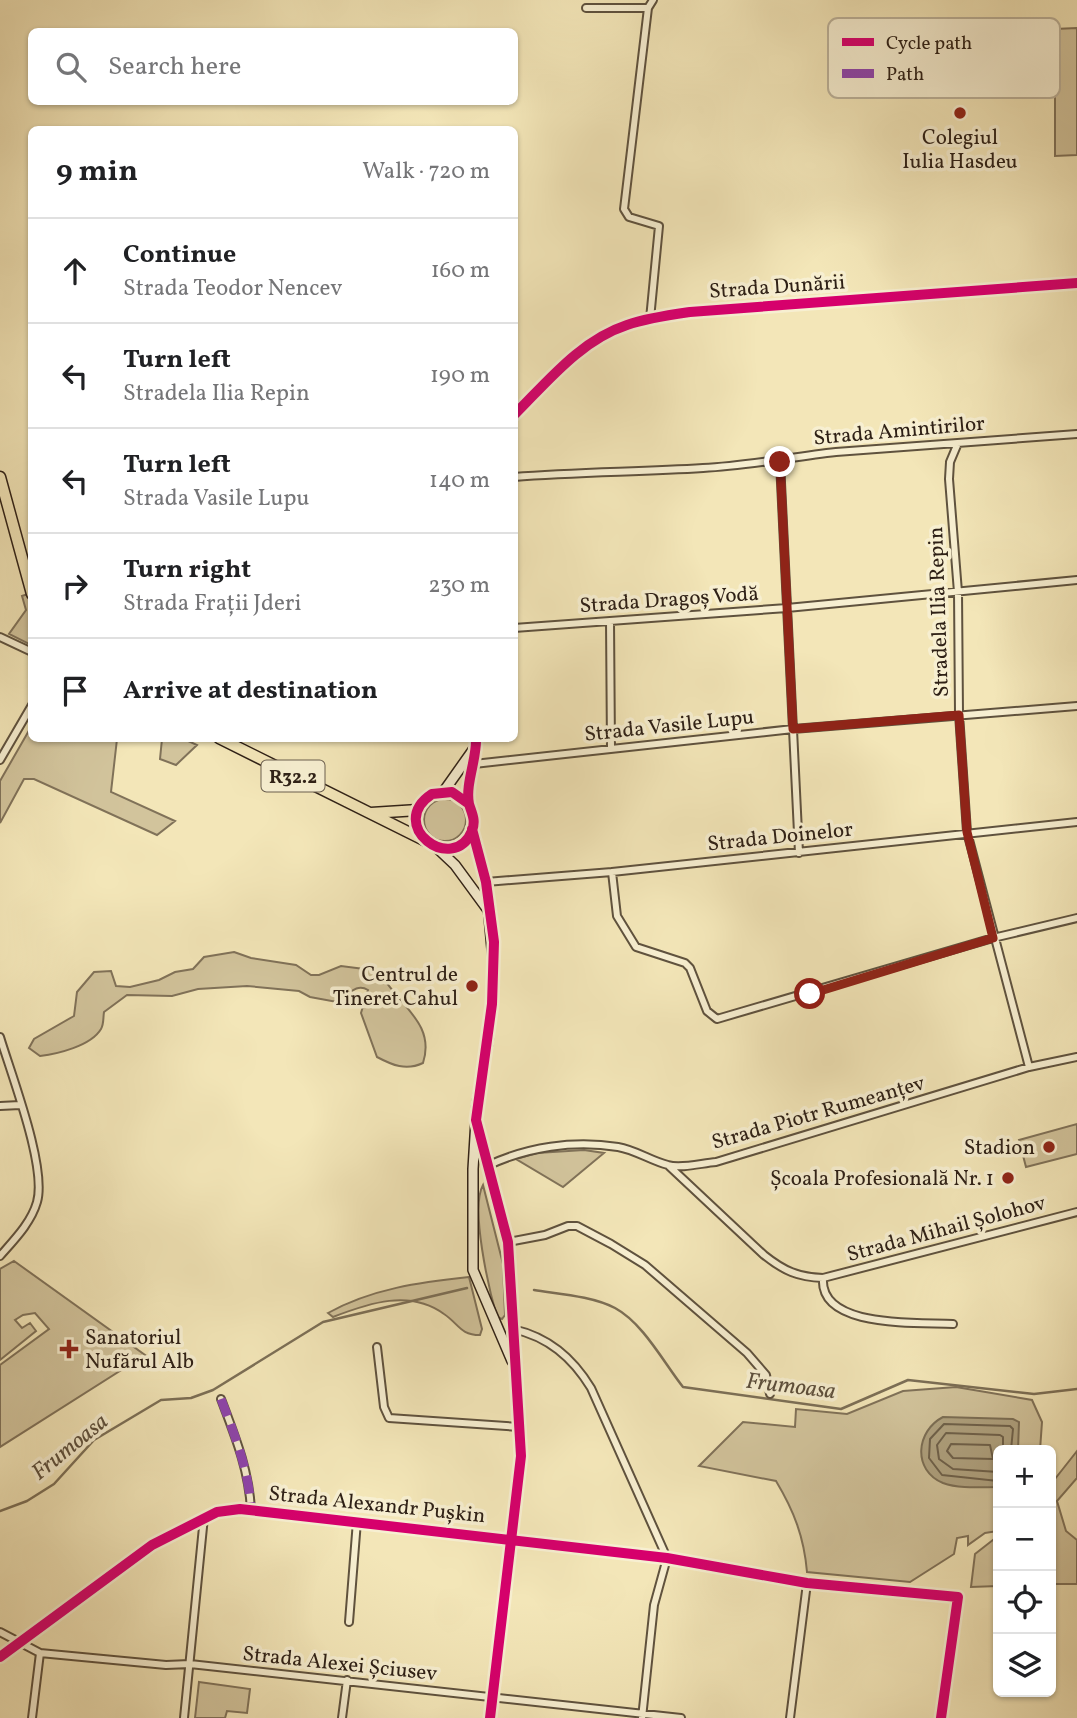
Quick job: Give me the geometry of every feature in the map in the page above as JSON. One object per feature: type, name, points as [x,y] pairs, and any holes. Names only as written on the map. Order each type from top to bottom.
[{"type":"main road","name":"Strada Dunării","points":[[518,411],[594,340],[626,325],[650,318],[703,311],[1077,283]]},
{"type":"main road","points":[[0,477],[28,579]]},
{"type":"main road","name":"R32.2","points":[[227,742],[426,841]]},
{"type":"main road","points":[[469,804],[476,742]]},
{"type":"main road","points":[[444,791],[476,742]]},
{"type":"main road","points":[[491,914],[455,864],[426,841],[416,824],[418,810],[428,796],[444,791],[456,793],[469,804],[474,816],[472,829],[486,882],[491,914],[494,988],[476,1120],[473,1186],[474,1275],[497,1322],[514,1369]]},
{"type":"main road","points":[[367,813],[418,810]]},
{"type":"main road","points":[[436,847],[458,846],[472,829]]},
{"type":"main road","points":[[476,1120],[508,1242],[514,1369],[520,1427],[521,1473],[490,1718]]},
{"type":"main road","points":[[473,1186],[485,1179],[493,1186]]},
{"type":"main road","points":[[497,1322],[513,1324]]},
{"type":"street","points":[[650,318],[659,226],[629,216],[625,209],[648,8],[653,0]]},
{"type":"street","points":[[586,8],[648,8]]},
{"type":"street","name":"Strada Amintirilor","points":[[518,477],[780,462],[801,456],[1077,433]]},
{"type":"street","name":"Stradela Ilia Repin","points":[[958,443],[950,462],[949,480],[958,592],[959,715],[967,832],[1029,1067]]},
{"type":"street","points":[[780,462],[799,853]]},
{"type":"street","name":"Strada Dragoș Vodă","points":[[518,628],[787,608],[1077,580]]},
{"type":"street","points":[[610,621],[611,749]]},
{"type":"street","points":[[0,637],[28,650]]},
{"type":"street","name":"Strada Vasile Lupu","points":[[474,764],[793,729],[1077,706]]},
{"type":"street","points":[[0,760],[28,712]]},
{"type":"street","name":"Strada Doinelor","points":[[486,882],[612,872],[1077,822]]},
{"type":"street","points":[[612,872],[617,916],[636,947],[685,963],[706,1011],[717,1018],[993,938],[1077,918]]},
{"type":"street","points":[[0,1037],[34,1156],[38,1186],[37,1202],[20,1235],[0,1256]]},
{"type":"street","name":"Strada Piotr Rumeanțev","points":[[669,1166],[736,1157],[1029,1067],[1077,1057]]},
{"type":"street","points":[[0,1106],[20,1105]]},
{"type":"street","points":[[487,1166],[510,1155],[536,1149],[585,1145],[634,1150],[669,1166]]},
{"type":"street","name":"Strada Mihail Șolohov","points":[[669,1166],[781,1268],[804,1278],[823,1278],[1077,1212]]},
{"type":"street","points":[[508,1242],[545,1235],[568,1226],[584,1229],[611,1244],[645,1265],[747,1353],[765,1375],[770,1395]]},
{"type":"street","name":"Strada Mihail Șolohov","points":[[823,1278],[822,1292],[827,1301],[845,1312],[877,1320],[953,1324]]},
{"type":"street","points":[[513,1324],[536,1334],[580,1370],[667,1558],[654,1605],[642,1715]]},
{"type":"street","points":[[377,1347],[384,1407],[390,1418],[520,1427]]},
{"type":"street","points":[[221,1399],[242,1454],[249,1484],[251,1510]]},
{"type":"street","name":"Strada Alexandr Pușkin","points":[[0,1657],[152,1545],[204,1517],[228,1510],[251,1510],[667,1558],[807,1584],[958,1597],[941,1718]]},
{"type":"street","points":[[184,1718],[204,1517]]},
{"type":"street","points":[[349,1622],[357,1521]]},
{"type":"street","points":[[790,1718],[807,1584]]},
{"type":"street","name":"Strada Alexei Șciusev","points":[[0,1632],[40,1653],[166,1665],[190,1664],[681,1718]]},
{"type":"street","points":[[33,1718],[40,1653]]},
{"type":"street","points":[[342,1718],[347,1680]]},
{"type":"shaded area","points":[[1077,28],[1077,155],[1055,156],[1055,98],[1060,98],[1060,29]]},
{"type":"shaded area","points":[[28,594],[28,644],[9,634],[26,610],[22,596]]},
{"type":"shaded area","points":[[28,732],[28,742],[117,742],[111,792],[175,821],[157,835],[34,779],[24,779],[0,823],[0,781]]},
{"type":"shaded area","points":[[162,742],[190,742],[197,745],[176,765],[160,759]]},
{"type":"shaded area","points":[[445,799],[460,805],[466,820],[460,835],[445,841],[430,835],[424,820],[430,805]]},
{"type":"shaded area","points":[[234,952],[251,958],[296,965],[311,975],[319,975],[341,966],[372,970],[381,974],[420,1025],[426,1049],[423,1063],[411,1067],[399,1066],[377,1057],[361,1013],[368,990],[363,988],[352,991],[337,1002],[310,997],[299,991],[247,986],[198,989],[172,996],[127,995],[104,1012],[101,1029],[90,1040],[64,1051],[40,1056],[29,1048],[34,1039],[74,1016],[77,992],[94,972],[111,971],[116,986],[130,987],[193,969],[204,957]]},
{"type":"shaded area","name":"Stadion","points":[[1077,1124],[1077,1154],[1026,1167],[1019,1140]]},
{"type":"shaded area","points":[[584,1150],[604,1153],[563,1187],[516,1159],[537,1153]]},
{"type":"shaded area","points":[[483,1185],[503,1264],[505,1315],[502,1319],[497,1317],[482,1250],[479,1212]]},
{"type":"shaded area","name":"Sanatoriul Nufărul Alb","points":[[14,1261],[145,1355],[0,1447],[0,1365],[49,1329],[35,1313],[15,1320],[22,1328],[30,1323],[36,1331],[0,1360],[0,1269]]},
{"type":"shaded area","points":[[469,1277],[482,1329],[480,1335],[464,1331],[444,1314],[417,1302],[403,1300],[375,1303],[333,1317],[328,1313],[379,1292],[414,1284]]},
{"type":"shaded area","points":[[956,1387],[1032,1400],[1042,1422],[1040,1445],[993,1445],[993,1532],[985,1533],[968,1545],[968,1536],[957,1538],[954,1554],[910,1582],[807,1572],[797,1525],[776,1481],[699,1466],[743,1422],[795,1427],[796,1409],[847,1414],[903,1391]]},
{"type":"shaded area","points":[[1077,1451],[1077,1478],[1057,1501],[1066,1531],[1077,1540],[1077,1584],[1056,1584],[1056,1478]]},
{"type":"shaded area","points":[[993,1540],[993,1586],[971,1587],[975,1554]]},
{"type":"shaded area","points":[[199,1682],[250,1689],[247,1713],[227,1711],[225,1718],[195,1718]]},
{"type":"water","points":[[943,1417],[1013,1419],[1019,1422],[1018,1445],[993,1445],[993,1487],[949,1485],[933,1477],[922,1460],[921,1450],[927,1431]]},
{"type":"waterway","name":"Frumoasa","points":[[0,1511],[27,1501],[54,1484],[94,1440],[161,1400],[191,1398],[213,1390],[323,1322],[467,1288]]},
{"type":"waterway","name":"Frumoasa","points":[[534,1290],[586,1298],[615,1308],[644,1333],[683,1387],[841,1409],[908,1380],[1034,1394],[1077,1389]]},
{"type":"marked path","points":[[221,1399],[244,1467],[251,1510]]},
{"type":"cycle path","points":[[518,411],[580,351],[610,332],[642,320],[690,312],[1077,283]]},
{"type":"cycle path","points":[[469,804],[476,742]]},
{"type":"cycle path","points":[[452,792],[469,804],[474,820],[473,827],[463,844],[451,849],[439,847],[427,841],[419,831],[416,819],[419,806],[432,794],[452,792]]},
{"type":"cycle path","points":[[472,829],[486,882],[494,942],[492,1004],[476,1120],[508,1242],[521,1456],[490,1718]]},
{"type":"cycle path","points":[[0,1657],[152,1545],[217,1512],[240,1509],[667,1558],[807,1583],[958,1597],[941,1718]]},
{"type":"place","name":"Colegiul Iulia Hasdeu","points":[[960,113]]},
{"type":"place","name":"Centrul de Tineret Cahul","points":[[472,986]]},
{"type":"place","name":"Stadion","points":[[1049,1147]]},
{"type":"place","name":"Școala Profesională Nr. 1","points":[[1008,1178]]},
{"type":"place","name":"Sanatoriul Nufărul Alb","points":[[69,1349]]},
{"type":"route","points":[[780,462],[793,729],[959,715],[967,832],[993,938],[810,994]]}]
